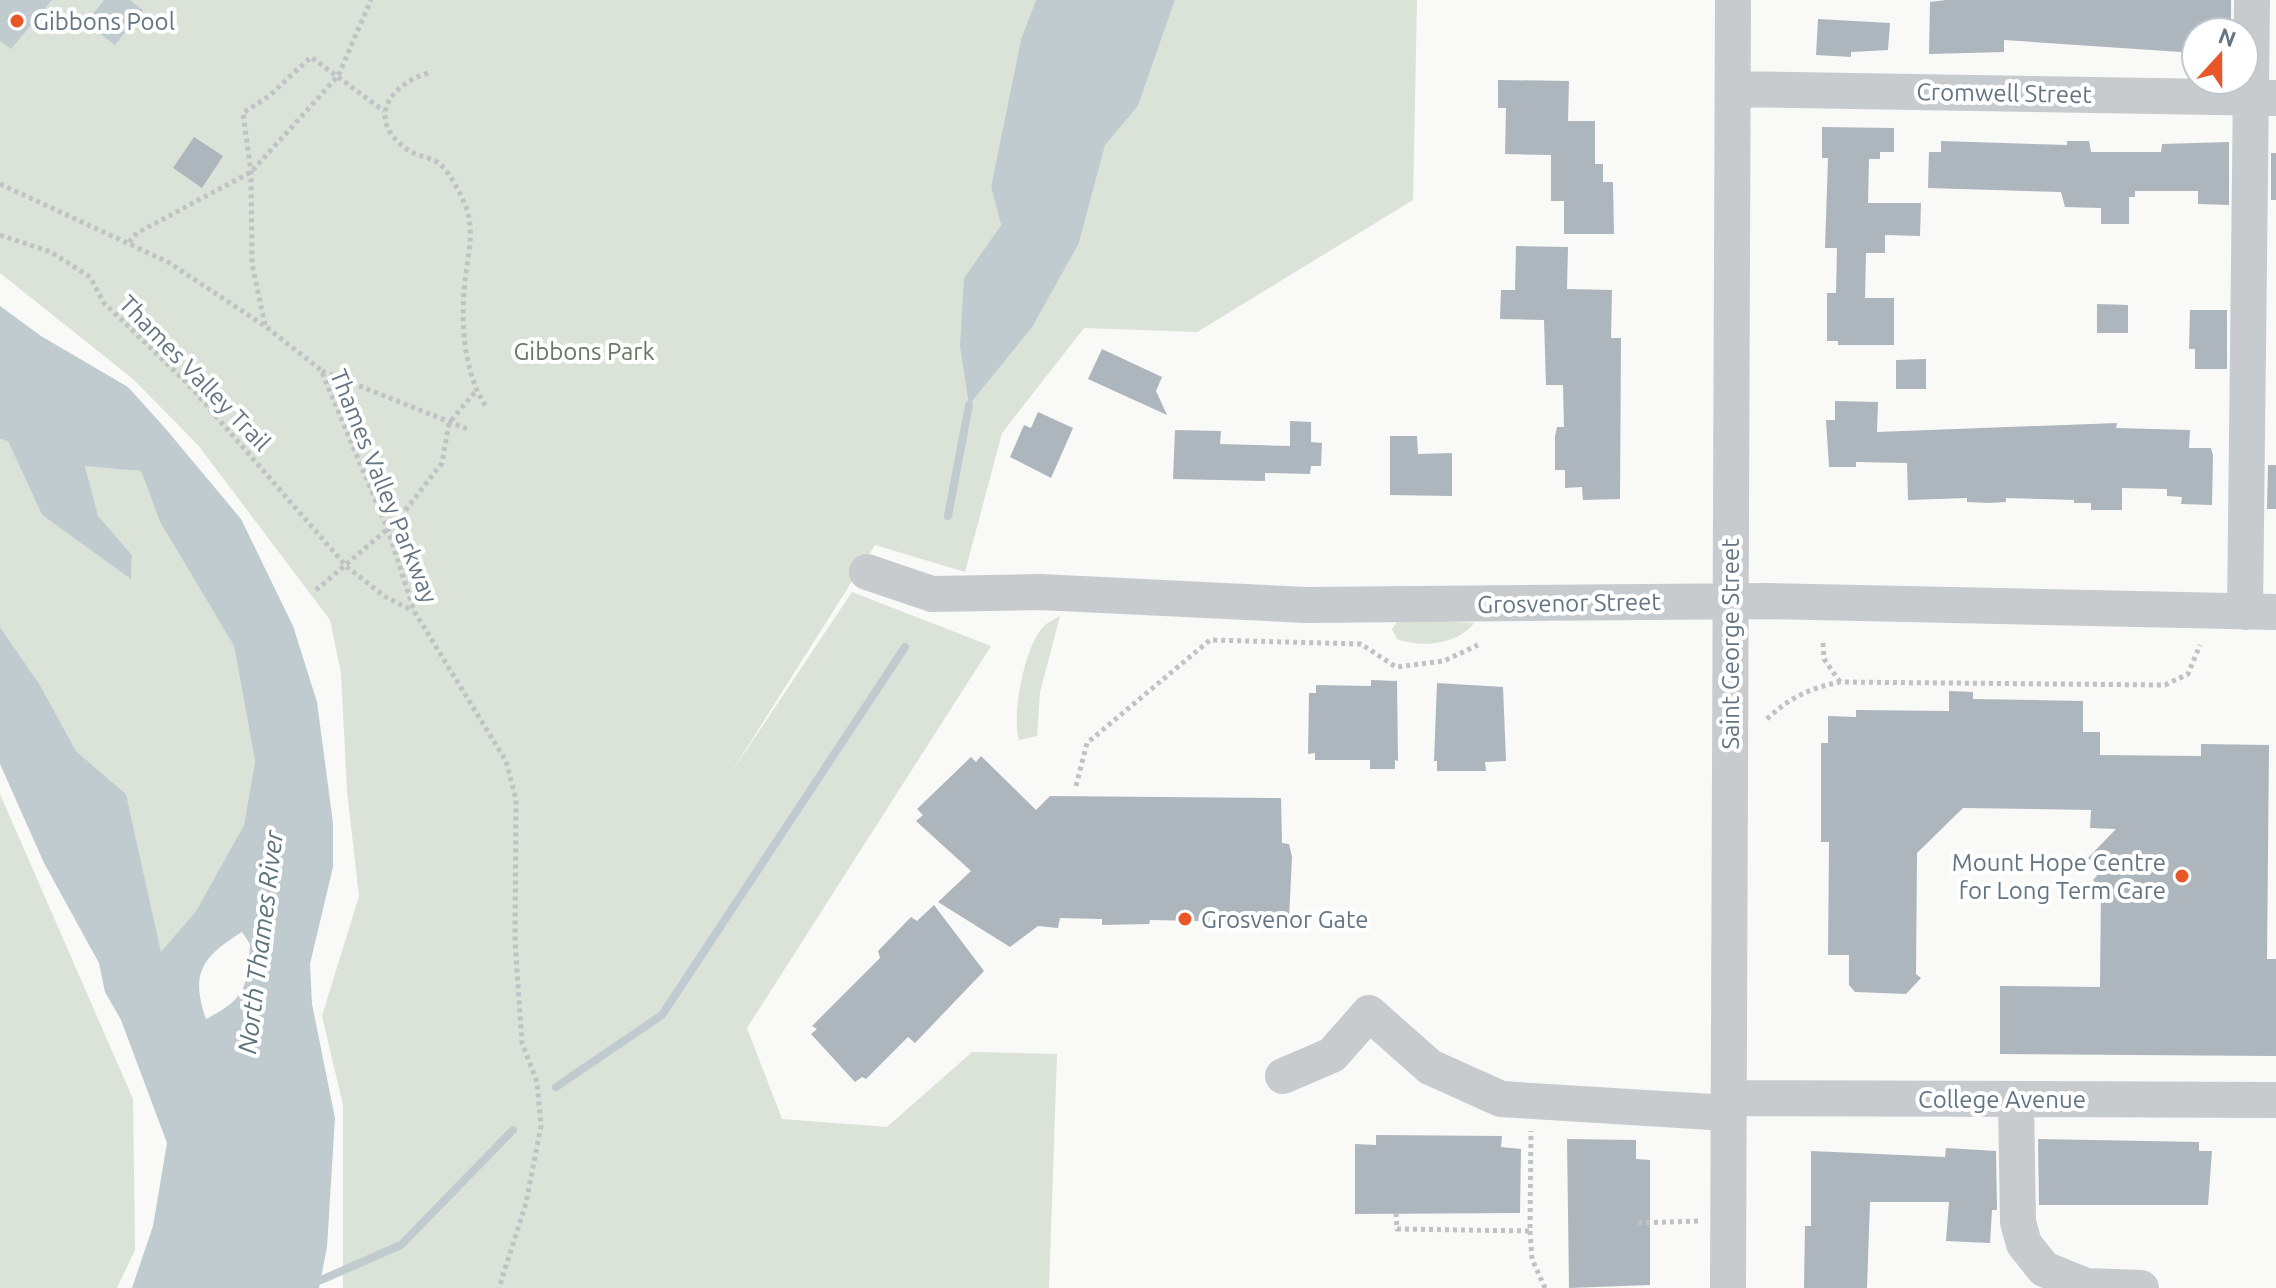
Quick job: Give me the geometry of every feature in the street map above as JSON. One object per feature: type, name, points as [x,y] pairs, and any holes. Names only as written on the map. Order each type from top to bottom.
[{"type":"street","name":"Saint George Street","points":[[1728,1288],[1733,0]]},
{"type":"street","points":[[2252,0],[2263,98],[2260,612]]},
{"type":"street","name":"Cromwell Street","points":[[1733,89],[2263,98]]},
{"type":"street","name":"Grosvenor Street","points":[[867,572],[932,594],[1040,592],[1348,606],[1730,601],[2260,612]]},
{"type":"street","name":"College Avenue","points":[[1283,1076],[1332,1055],[1369,1013],[1430,1067],[1501,1099],[1728,1106],[2016,1100],[2276,1100]]},
{"type":"street","points":[[2016,1100],[2018,1222],[2024,1244],[2044,1269],[2064,1283],[2141,1288]]},
{"type":"path","points":[[129,242],[137,233],[251,172],[338,76],[371,0]]},
{"type":"path","points":[[265,326],[252,260],[251,172],[243,113],[269,96],[311,57],[384,111],[394,140],[412,153],[439,163],[466,208],[472,238],[462,313],[475,392],[487,408]]},
{"type":"path","points":[[384,111],[400,85],[428,73]]},
{"type":"path","name":"Thames Valley Parkway","points":[[0,184],[40,206],[129,242],[208,286],[321,370],[388,530],[414,611],[506,761],[516,799],[515,941],[522,1043],[537,1082],[541,1126],[526,1203],[499,1288]]},
{"type":"path","name":"Thames Valley Trail","points":[[0,235],[51,252],[90,277],[104,303],[188,384],[346,566],[384,596],[414,611]]},
{"type":"path","points":[[321,370],[470,430]]},
{"type":"path","points":[[316,590],[388,530],[442,463],[449,423],[475,392]]},
{"type":"path","points":[[1076,786],[1087,743],[1210,640],[1361,644],[1396,667],[1444,661],[1478,645]]},
{"type":"path","points":[[1823,643],[1824,659],[1840,682]]},
{"type":"path","points":[[1767,719],[1783,704],[1805,691],[1840,682],[2165,685],[2188,674],[2200,645]]},
{"type":"path","points":[[1531,1118],[1532,1259],[1545,1288]]},
{"type":"path","points":[[1396,1213],[1397,1229],[1530,1231]]},
{"type":"path","points":[[1638,1223],[1728,1221]]},
{"type":"green space","name":"Gibbons Park","points":[[0,0],[1036,0],[1021,39],[991,187],[1001,225],[964,278],[1033,326],[1079,243],[1105,144],[1138,106],[1175,0],[1417,0],[1413,200],[1197,332],[1084,328],[1002,433],[965,572],[875,545],[729,776],[852,592],[991,646],[747,1028],[782,1119],[887,1127],[972,1052],[1057,1054],[1049,1288],[343,1288],[343,1105],[322,1016],[359,896],[347,791],[341,673],[330,620],[198,445],[133,379],[0,273]]},
{"type":"green space","points":[[0,439],[8,440],[42,515],[131,578],[132,555],[97,516],[85,465],[141,471],[160,522],[234,646],[255,761],[244,825],[196,911],[161,953],[126,794],[76,751],[40,685],[0,627]]},
{"type":"green space","points":[[1060,616],[1040,692],[1037,736],[1019,740],[1018,698],[1026,663],[1037,635]]},
{"type":"green space","points":[[1399,619],[1474,623],[1458,636],[1427,644],[1397,639],[1392,629]]},
{"type":"green space","points":[[0,794],[133,1099],[135,1250],[117,1288],[0,1288]]},
{"type":"water","name":"Gibbons Pool","points":[[0,0],[52,0],[11,49],[0,41]]},
{"type":"water","points":[[104,0],[130,0],[143,10],[115,45],[86,23]]},
{"type":"water","points":[[1036,0],[1175,0],[1138,106],[1105,145],[1079,243],[1033,326],[969,405],[960,346],[964,278],[1001,225],[991,187],[1021,39]]},
{"type":"water","name":"North Thames River","points":[[0,306],[41,336],[128,387],[241,519],[293,626],[317,702],[333,823],[333,867],[310,964],[312,1004],[335,1118],[327,1247],[319,1288],[132,1288],[153,1226],[167,1143],[121,1020],[105,992],[99,963],[44,863],[0,764],[0,627],[40,685],[76,751],[126,794],[161,952],[196,911],[244,825],[255,761],[234,646],[160,522],[141,471],[85,466],[98,516],[132,555],[131,579],[42,515],[8,441],[0,439]],"holes":[[[242,932],[250,944],[248,971],[242,990],[230,1004],[206,1019],[199,990],[203,968],[217,950]]]},
{"type":"building","points":[[2231,0],[2231,16],[2180,16],[2180,52],[2004,40],[2004,52],[1929,54],[1930,2]]},
{"type":"building","points":[[1818,19],[1890,23],[1888,50],[1851,52],[1851,57],[1816,55]]},
{"type":"building","points":[[1498,80],[1569,81],[1568,121],[1595,121],[1595,164],[1603,164],[1603,182],[1613,182],[1614,234],[1564,234],[1564,201],[1551,201],[1551,155],[1505,154],[1506,108],[1498,108]]},
{"type":"building","points":[[1822,127],[1894,128],[1894,152],[1880,152],[1880,159],[1869,159],[1868,203],[1921,203],[1920,236],[1885,235],[1885,253],[1866,253],[1865,298],[1894,298],[1894,345],[1838,345],[1838,341],[1827,341],[1827,293],[1836,293],[1837,248],[1825,248],[1828,158],[1822,158]]},
{"type":"building","points":[[194,137],[223,156],[202,188],[173,168]]},
{"type":"building","points":[[1941,141],[2067,145],[2067,141],[2089,141],[2091,152],[2161,152],[2162,144],[2229,142],[2229,205],[2198,204],[2198,191],[2135,191],[2135,197],[2129,197],[2129,224],[2101,224],[2101,208],[2065,207],[2061,192],[1928,188],[1929,152],[1941,152]]},
{"type":"building","points":[[2271,153],[2276,153],[2276,200],[2271,200]]},
{"type":"building","points":[[1516,246],[1568,247],[1567,289],[1612,290],[1611,338],[1621,338],[1620,499],[1583,500],[1582,487],[1565,488],[1565,470],[1555,470],[1555,436],[1557,427],[1564,427],[1563,385],[1546,385],[1544,320],[1500,319],[1501,290],[1515,290]]},
{"type":"building","points":[[2097,304],[2128,305],[2128,333],[2097,333]]},
{"type":"building","points":[[2190,310],[2227,310],[2227,369],[2195,369],[2195,349],[2189,349]]},
{"type":"building","points":[[1102,349],[1162,377],[1156,391],[1167,415],[1088,379]]},
{"type":"building","points":[[1926,359],[1926,389],[1896,389],[1896,360]]},
{"type":"building","points":[[1835,401],[1878,402],[1877,432],[2117,423],[2116,428],[2190,430],[2189,448],[2211,448],[2212,505],[2181,504],[2182,497],[2167,496],[2167,489],[2122,488],[2122,510],[2091,510],[2091,503],[2074,503],[2074,500],[2006,498],[2006,502],[1989,503],[1967,502],[1967,498],[1908,500],[1907,463],[1856,462],[1856,467],[1829,467],[1826,420],[1835,420]]},
{"type":"building","points":[[1038,412],[1073,428],[1051,478],[1010,457],[1024,425],[1031,428]]},
{"type":"building","points":[[1290,421],[1311,422],[1311,442],[1322,443],[1321,466],[1311,466],[1310,474],[1265,473],[1265,481],[1173,479],[1175,430],[1221,431],[1220,444],[1290,446]]},
{"type":"building","points":[[1390,436],[1417,436],[1418,454],[1452,453],[1452,496],[1390,495]]},
{"type":"building","points":[[2268,465],[2276,465],[2276,509],[2267,509]]},
{"type":"building","points":[[1371,680],[1397,681],[1398,761],[1395,760],[1395,769],[1370,769],[1370,760],[1315,760],[1315,753],[1308,754],[1309,693],[1316,693],[1316,685],[1371,686]]},
{"type":"building","points":[[1437,683],[1503,687],[1506,761],[1485,762],[1486,771],[1437,771],[1437,761],[1434,761]]},
{"type":"building","name":"Mount Hope Centre for Long Term Care","points":[[1949,691],[1973,692],[1973,699],[2083,701],[2083,732],[2100,732],[2100,755],[2201,756],[2201,744],[2269,745],[2267,959],[2276,959],[2276,1056],[2000,1054],[2000,986],[2100,987],[2101,888],[2093,880],[2101,871],[2088,858],[2116,829],[2090,828],[2091,810],[1963,808],[1917,853],[1916,974],[1921,978],[1906,994],[1855,992],[1849,985],[1849,955],[1828,955],[1829,842],[1821,842],[1821,743],[1828,743],[1828,716],[1856,717],[1856,710],[1949,711]]},
{"type":"building","name":"Grosvenor Gate","points":[[981,756],[1036,810],[1050,796],[1281,798],[1282,843],[1289,844],[1292,857],[1289,919],[1254,921],[1252,928],[1202,927],[1202,921],[1150,920],[1149,924],[1102,925],[1102,919],[1060,918],[1058,928],[1038,926],[1010,947],[938,902],[971,871],[916,821],[923,815],[917,809],[971,757],[976,762]]},
{"type":"building","points":[[934,905],[984,971],[915,1043],[908,1037],[866,1079],[862,1077],[855,1082],[811,1034],[817,1029],[812,1026],[880,958],[878,951],[911,917],[917,921]]},
{"type":"building","points":[[1376,1135],[1502,1136],[1501,1147],[1521,1149],[1520,1213],[1355,1214],[1355,1144],[1376,1145]]},
{"type":"building","points":[[1567,1139],[1636,1140],[1636,1159],[1650,1160],[1650,1285],[1569,1288]]},
{"type":"building","points":[[2038,1139],[2199,1142],[2199,1151],[2212,1151],[2208,1205],[2039,1205]]},
{"type":"building","points":[[1946,1148],[1996,1151],[1997,1210],[1992,1210],[1990,1243],[1946,1241],[1949,1202],[1870,1202],[1867,1288],[1804,1288],[1805,1226],[1811,1226],[1811,1151],[1945,1157]]},
{"type":"waterway","points":[[948,516],[969,405]]},
{"type":"waterway","points":[[556,1087],[662,1015],[905,647]]},
{"type":"waterway","points":[[321,1280],[401,1245],[513,1130]]},
{"type":"place","name":"Gibbons Pool","points":[[17,21]]},
{"type":"place","name":"Mount Hope Centre for Long Term Care","points":[[2182,876]]},
{"type":"place","name":"Grosvenor Gate","points":[[1185,919]]}]
